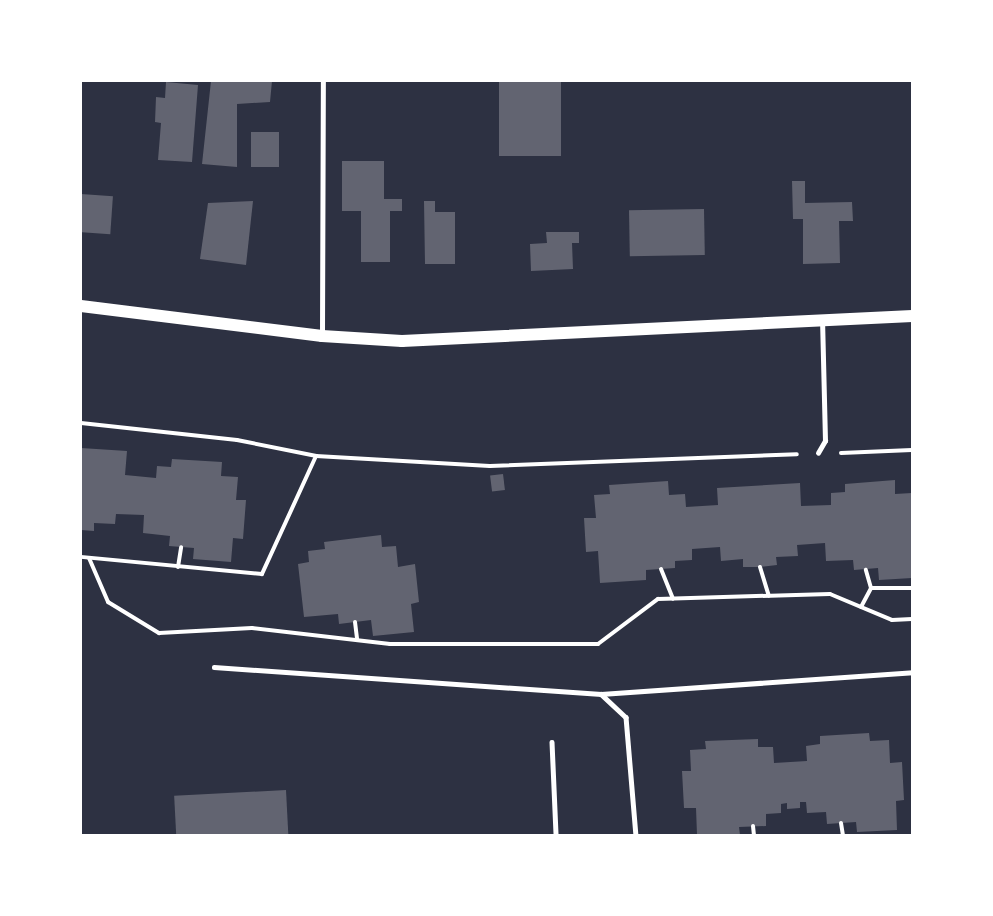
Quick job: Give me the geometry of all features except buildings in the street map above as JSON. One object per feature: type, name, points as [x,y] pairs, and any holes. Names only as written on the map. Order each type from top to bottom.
[{"type":"main road","points":[[81,306],[322,336],[402,341],[912,316]]},
{"type":"lane","points":[[322,336],[323,81]]},
{"type":"lane","points":[[818,453],[825,441],[822,321]]},
{"type":"lane","points":[[214,667],[601,694],[912,672]]},
{"type":"lane","points":[[601,694],[626,717],[636,835]]},
{"type":"lane","points":[[552,741],[556,835]]},
{"type":"path","points":[[81,423],[237,440],[316,456],[490,466],[912,450]]},
{"type":"path","points":[[81,557],[262,574],[316,456]]},
{"type":"path","points":[[178,567],[181,547]]},
{"type":"path","points":[[89,558],[108,602],[159,633],[252,628],[390,644],[598,644],[658,599],[830,594],[892,620],[912,619]]},
{"type":"path","points":[[760,567],[769,596]]},
{"type":"path","points":[[661,569],[673,599]]},
{"type":"path","points":[[861,607],[871,588],[866,570]]},
{"type":"path","points":[[871,588],[912,588]]},
{"type":"path","points":[[355,622],[357,639]]},
{"type":"path","points":[[841,823],[843,835]]},
{"type":"path","points":[[753,826],[754,835]]}]
